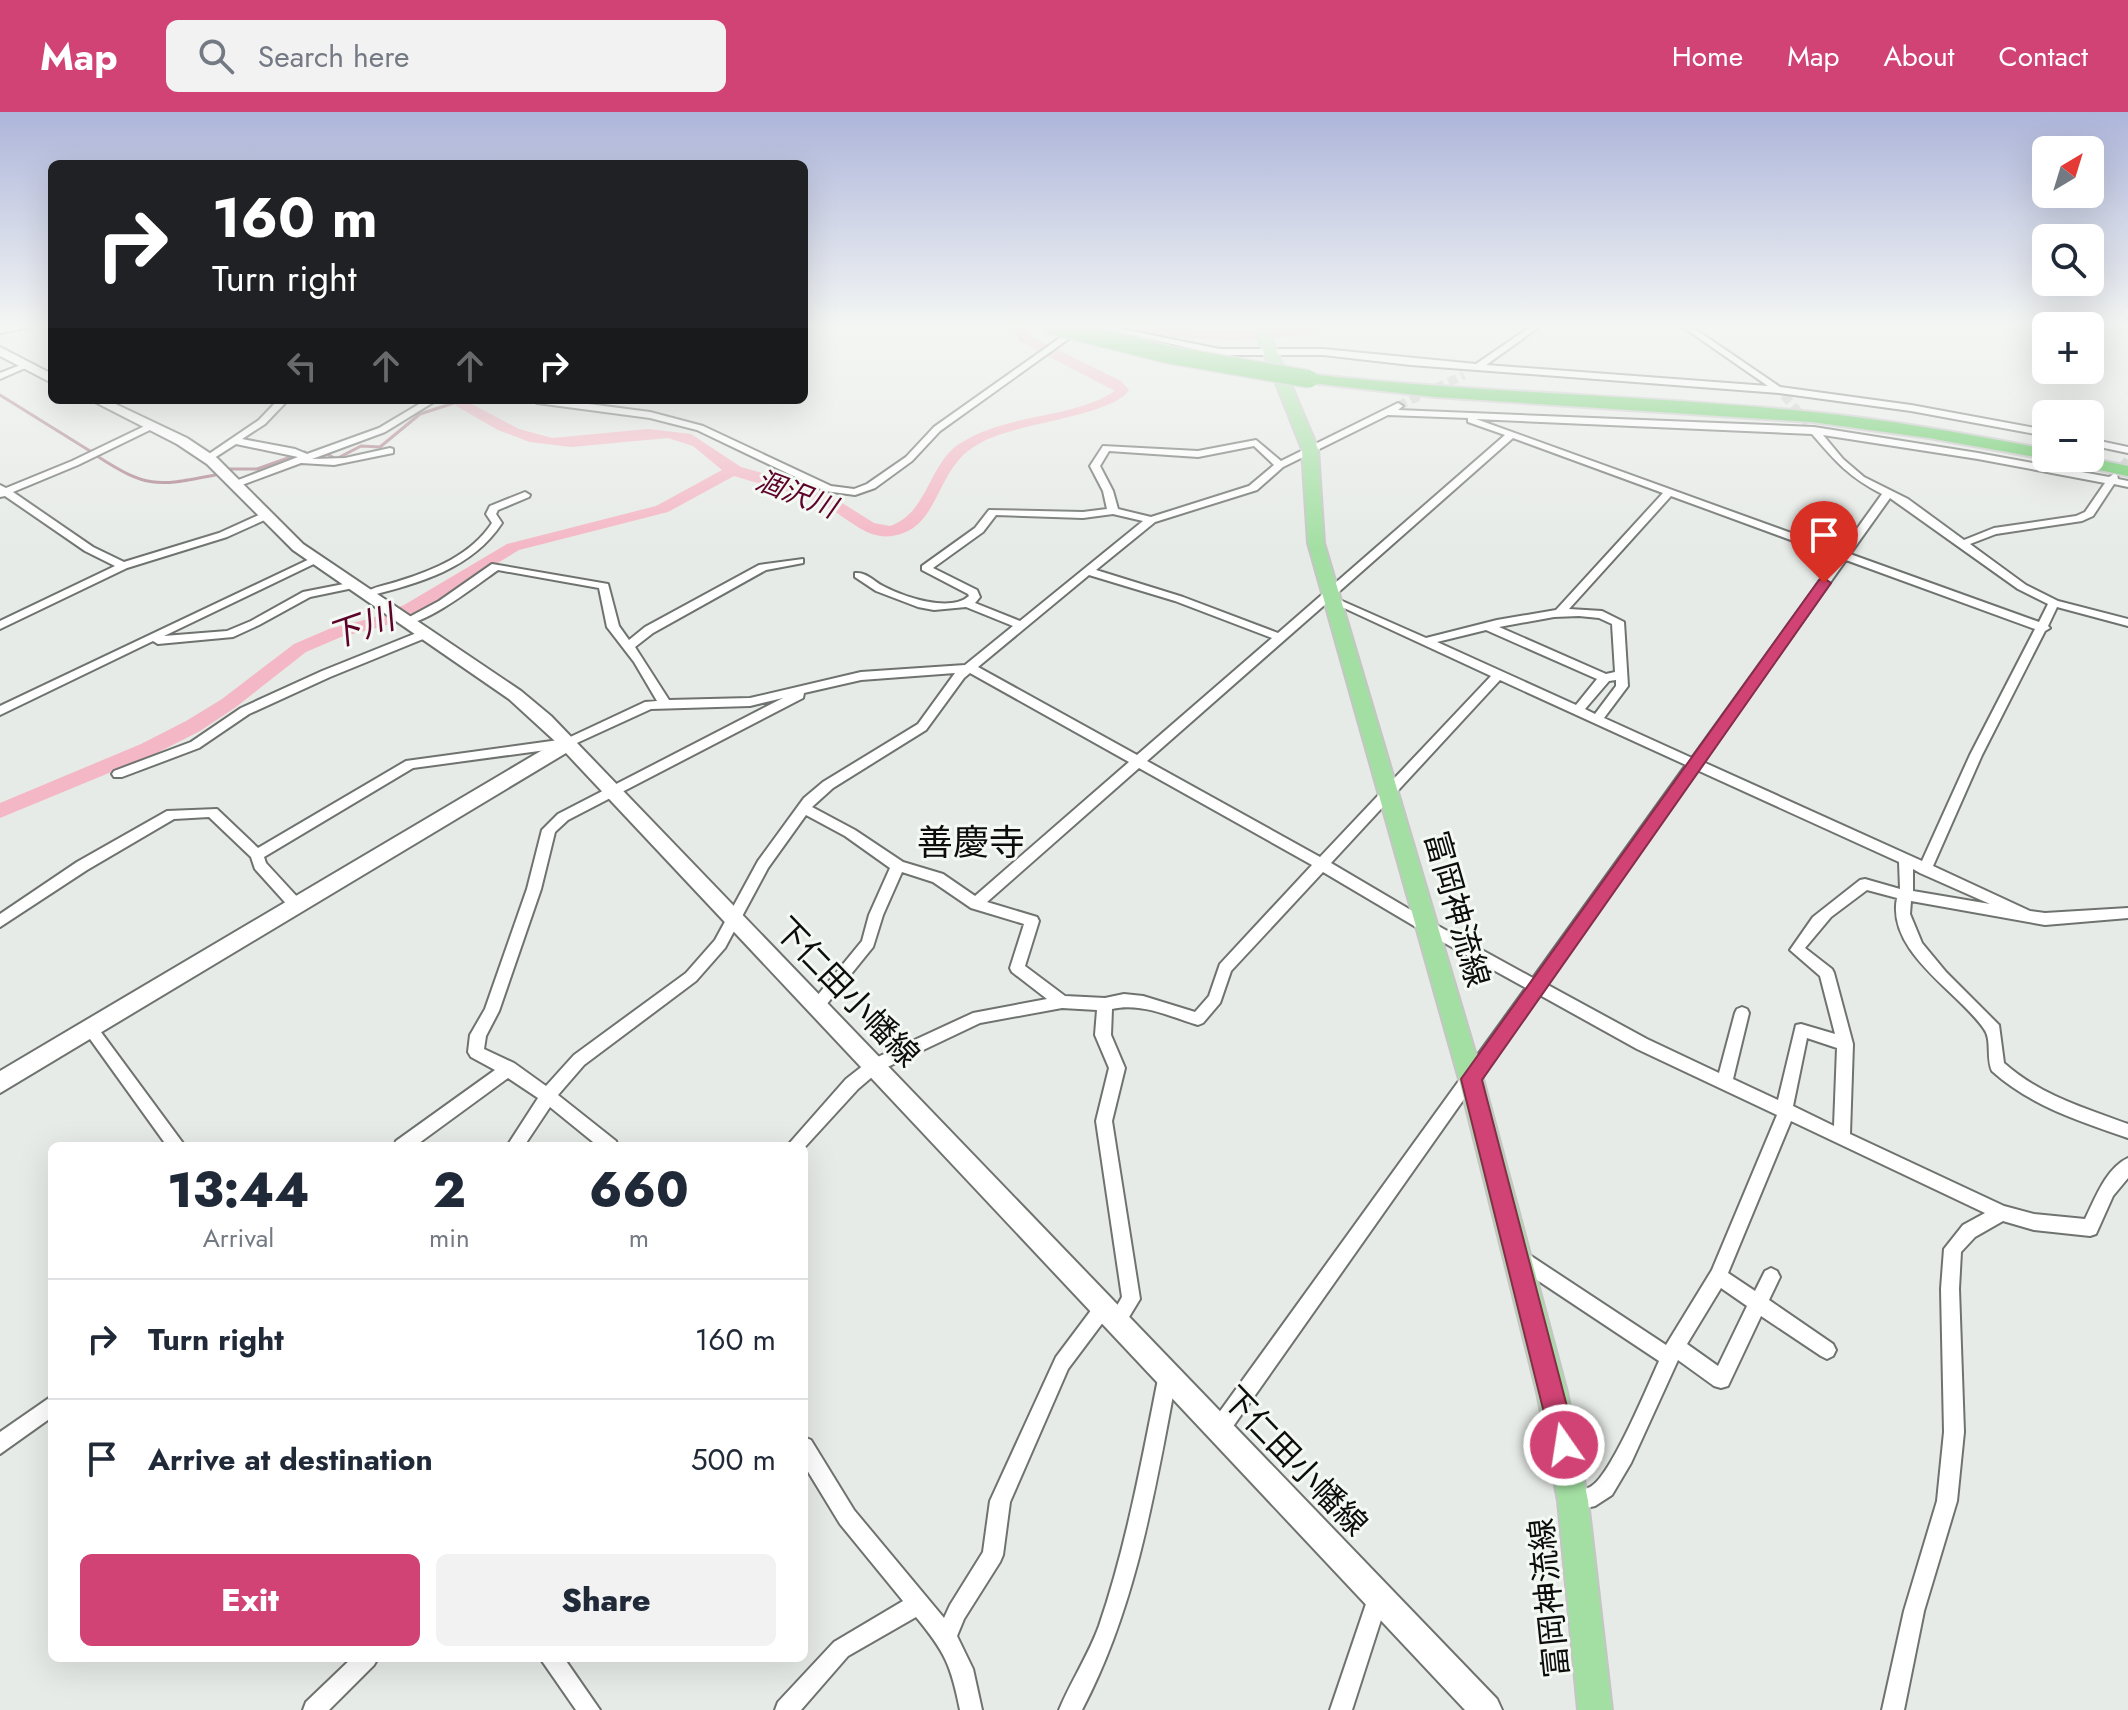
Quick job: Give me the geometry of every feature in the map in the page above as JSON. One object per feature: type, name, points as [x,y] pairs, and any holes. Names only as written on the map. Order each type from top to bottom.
[{"type":"highway","points":[[1545,400],[1812,417],[1906,429],[2032,452]]},
{"type":"highway","points":[[1646,400],[1772,407],[1899,422],[2032,445]]},
{"type":"main road","name":"富岡神流線","points":[[1291,400],[1310,449],[1316,543],[1471,1079],[1561,1432],[1573,1501],[1595,1710]]},
{"type":"main road","name":"下仁田小幡線","points":[[105,404],[208,458],[265,516],[316,559],[515,695],[568,743],[1486,1710]]},
{"type":"main road","points":[[0,1083],[568,743]]},
{"type":"street","points":[[567,404],[650,415],[700,428],[829,489],[855,492],[871,486],[909,459],[937,429],[978,400]]},
{"type":"street","points":[[1843,400],[1911,408],[2032,430]]},
{"type":"street","points":[[208,458],[236,441],[275,404]]},
{"type":"street","points":[[236,484],[382,430],[425,404]]},
{"type":"street","points":[[518,1142],[549,1095],[579,1060],[691,977],[720,944],[731,918],[763,865],[804,808],[848,770],[922,727],[960,675],[1151,520],[1253,488],[1280,465],[1393,409],[1460,416],[1812,428],[2121,473],[2128,484]]},
{"type":"street","points":[[1460,416],[2044,628]]},
{"type":"street","points":[[2,491],[75,463],[151,426]]},
{"type":"street","points":[[1812,428],[1840,461],[1861,479],[1965,543],[2005,576],[2054,603],[2128,623]]},
{"type":"street","points":[[976,904],[1333,596],[1511,435]]},
{"type":"street","points":[[236,441],[295,452],[315,464],[390,451]]},
{"type":"street","points":[[1113,511],[1108,491],[1095,466],[1106,448],[1198,454],[1256,443],[1280,465]]},
{"type":"street","points":[[2104,445],[2128,450]]},
{"type":"street","points":[[1965,543],[1994,531],[2078,519],[2089,514],[2121,473]]},
{"type":"street","points":[[2,491],[89,549],[123,566]]},
{"type":"street","points":[[1561,611],[1669,492]]},
{"type":"street","points":[[1220,1428],[1888,493]]},
{"type":"street","points":[[369,593],[440,571],[482,544],[497,523],[491,514],[494,508],[525,495]]},
{"type":"street","points":[[967,604],[975,597],[973,592],[926,568],[979,530],[993,512],[1083,515],[1113,511],[1151,520]]},
{"type":"street","points":[[0,625],[123,566],[223,535],[265,516]]},
{"type":"street","points":[[0,711],[113,653],[149,641],[316,559]]},
{"type":"street","points":[[628,646],[649,630],[763,567],[799,561]]},
{"type":"street","points":[[118,774],[195,745],[245,711],[326,674],[405,621],[443,603],[496,566],[604,586],[613,627],[665,704]]},
{"type":"street","points":[[1086,571],[1179,599],[1282,638]]},
{"type":"street","points":[[859,575],[880,589],[922,605],[967,604],[1020,625]]},
{"type":"street","points":[[149,641],[229,634],[307,594],[354,585]]},
{"type":"street","points":[[1333,596],[2025,914]]},
{"type":"street","points":[[1925,869],[1976,755],[2044,628],[2054,603]]},
{"type":"street","points":[[1427,641],[1561,611],[1609,615],[1618,622],[1622,686],[1598,718]]},
{"type":"street","points":[[1490,627],[1605,678],[1621,675]]},
{"type":"street","points":[[257,855],[410,764],[568,743],[632,710],[665,704],[750,702],[861,676],[971,668],[1426,926],[1642,1044],[1842,1135],[2002,1213],[2034,1222],[2090,1228],[2107,1191],[2128,1166]]},
{"type":"street","points":[[799,1142],[852,1084],[874,1066],[978,1017],[1062,1002],[1105,1004],[1124,1000],[1143,1002],[1198,1019],[1215,999],[1225,968],[1499,674]]},
{"type":"street","points":[[1578,710],[1605,678]]},
{"type":"street","points":[[604,1142],[549,1095],[509,1068],[476,1052],[478,1035],[492,1011],[534,889],[549,830],[563,817],[818,686]]},
{"type":"street","points":[[804,808],[850,833],[898,866],[938,878],[976,904],[1032,921],[1017,968],[1062,1002]]},
{"type":"street","points":[[0,921],[82,866],[172,814],[212,812],[257,855],[260,865],[296,905]]},
{"type":"street","points":[[1905,860],[1908,889],[1904,895],[1903,913],[1914,943],[1994,1029],[1997,1066],[2015,1084],[2038,1098],[2128,1131]]},
{"type":"street","points":[[817,1006],[868,943],[876,915],[898,866]]},
{"type":"street","points":[[1842,1135],[1845,1044],[1827,973],[1797,950],[1810,927],[1822,914],[1865,884],[1904,895],[2045,919],[2128,913]]},
{"type":"street","points":[[946,1637],[957,1612],[993,1555],[1000,1501],[1062,1363],[1110,1314],[1131,1299],[1104,1121],[1117,1068],[1103,1035],[1105,1004]]},
{"type":"street","points":[[1724,1082],[1742,1013]]},
{"type":"street","points":[[90,1028],[174,1142]]},
{"type":"street","points":[[1573,1501],[1595,1496],[1605,1488],[1673,1352],[1718,1276],[1786,1110],[1801,1030],[1845,1044]]},
{"type":"street","points":[[407,1142],[509,1068]]},
{"type":"street","points":[[1893,1710],[1914,1611],[1947,1501],[1954,1432],[1950,1289],[1953,1249],[1969,1231],[2002,1213]]},
{"type":"street","points":[[1519,1258],[1721,1379],[1771,1277]]},
{"type":"street","points":[[1718,1276],[1827,1350]]},
{"type":"street","points":[[1070,1710],[1099,1658],[1113,1616],[1137,1522],[1168,1374]]},
{"type":"street","points":[[0,1444],[48,1408]]},
{"type":"street","points":[[808,1454],[847,1517],[946,1637],[962,1669],[971,1710]]},
{"type":"street","points":[[1341,1710],[1379,1594]]},
{"type":"street","points":[[786,1710],[841,1649],[917,1605]]},
{"type":"street","points":[[314,1710],[363,1662]]},
{"type":"street","points":[[554,1662],[589,1710]]},
{"type":"waterway","points":[[7,400],[90,451]]},
{"type":"waterway","name":"涸沢川","points":[[461,404],[514,432],[552,442],[648,433],[686,437],[699,443],[735,471],[791,486],[833,504],[868,527],[892,531],[916,518],[951,459],[978,438],[1018,423],[1108,400]]},
{"type":"waterway","points":[[322,451],[336,459],[361,446],[380,447],[420,414],[451,404]]},
{"type":"waterway","points":[[230,469],[257,469],[305,452]]},
{"type":"waterway","points":[[97,456],[129,474],[153,482],[166,483],[215,475]]},
{"type":"waterway","name":"下川","points":[[0,811],[148,749],[193,726],[229,703],[300,648],[335,633],[378,622],[410,609],[513,547],[662,509],[733,470]]},
{"type":"tunnel","points":[[1398,406],[1412,400]]},
{"type":"tunnel","points":[[1788,400],[1809,425]]},
{"type":"tunnel","points":[[2114,477],[2128,460]]},
{"type":"district","name":"善慶寺","points":[[971,842]]},
{"type":"route","points":[[1564,1445],[1471,1079],[1824,583]]}]
